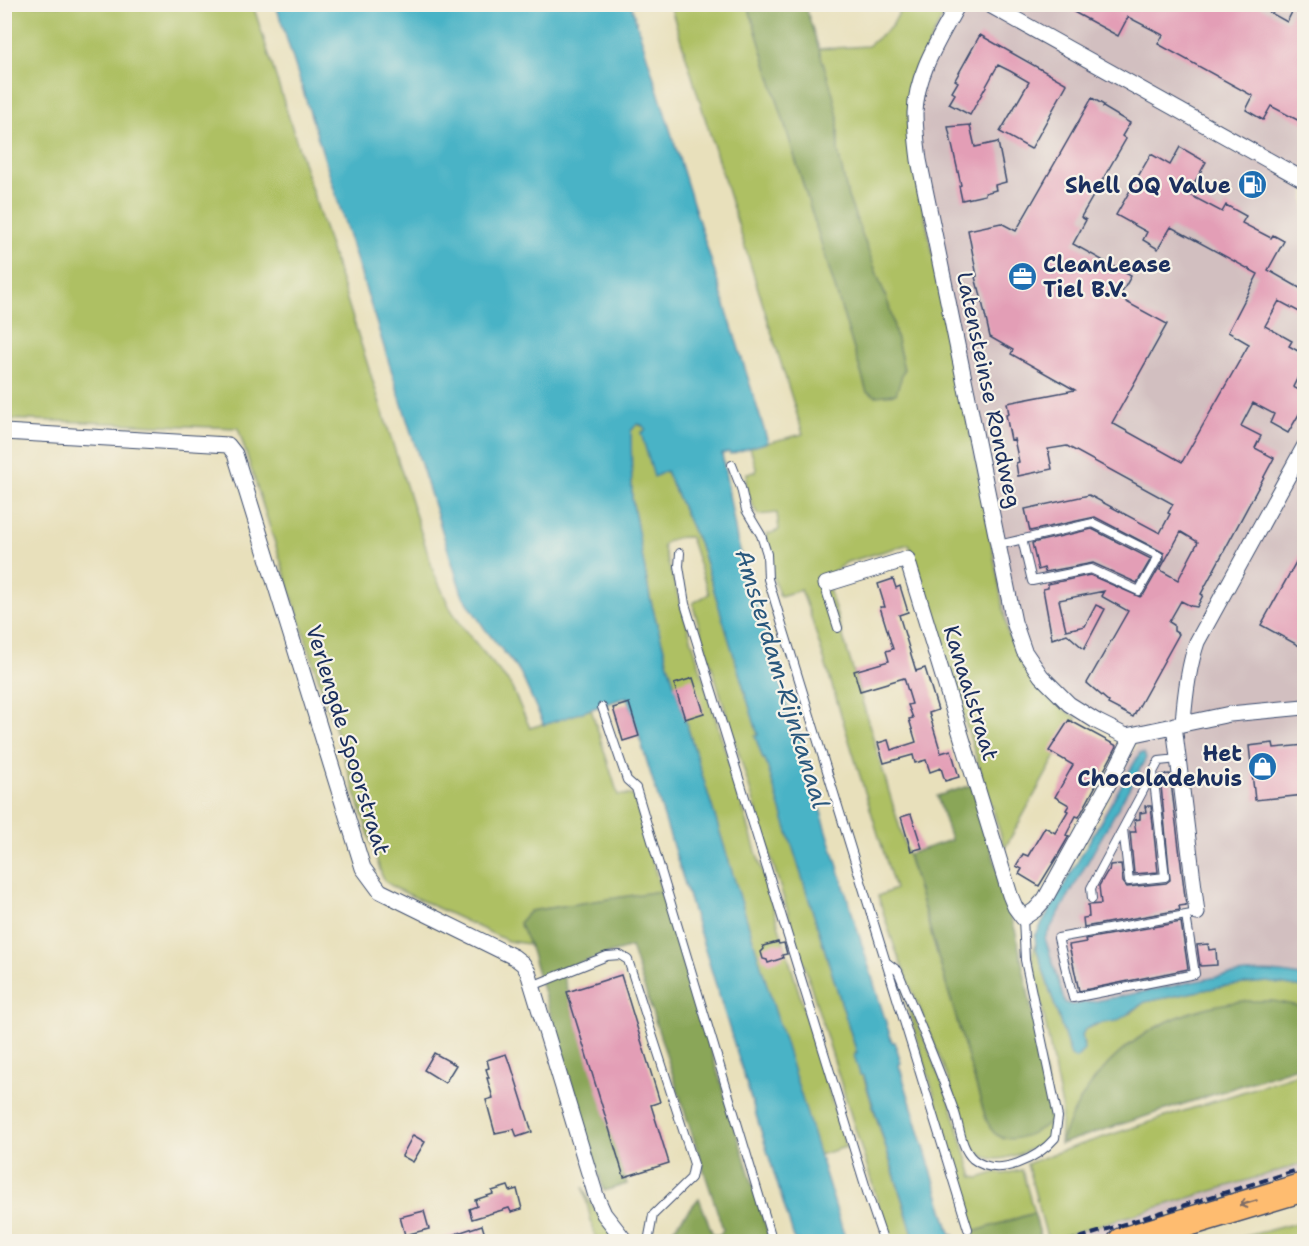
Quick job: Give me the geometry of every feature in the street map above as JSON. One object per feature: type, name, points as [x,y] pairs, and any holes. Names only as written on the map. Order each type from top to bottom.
[{"type":"highway","points":[[1122,1242],[1305,1187]]},
{"type":"highway","points":[[1185,1242],[1305,1207]]},
{"type":"street","name":"Latensteinse Rondweg","points":[[958,4],[922,77],[916,102],[915,125],[919,160],[1014,622],[1024,651],[1041,676],[1069,704],[1121,734],[1133,735]]},
{"type":"street","points":[[988,4],[1305,180]]},
{"type":"street","name":"Verlengde Spoorstraat","points":[[4,432],[228,445],[235,454],[363,868],[380,891],[514,957],[523,964],[528,972],[596,1196],[604,1214],[626,1242]]},
{"type":"street","points":[[1191,914],[1178,759],[1179,724],[1188,677],[1197,642],[1305,447]]},
{"type":"street","name":"Kanaalstraat","points":[[826,584],[907,559],[1010,895],[1023,918]]},
{"type":"street","points":[[1023,918],[1045,899],[1112,779],[1133,735],[1230,714],[1305,707]]},
{"type":"lane","points":[[732,465],[746,510],[761,535],[767,554],[768,579],[968,1229]]},
{"type":"lane","points":[[998,545],[1022,539],[1093,523],[1159,556],[1139,591],[1091,569],[1032,581],[1022,539]]},
{"type":"lane","points":[[680,553],[679,567],[685,604],[884,1242]]},
{"type":"lane","points":[[826,584],[826,591],[838,628]]},
{"type":"lane","points":[[602,707],[627,780],[636,788],[773,1242]]},
{"type":"lane","points":[[1092,899],[1091,888],[1159,761],[1178,759]]},
{"type":"lane","points":[[1123,830],[1129,882],[1165,877],[1153,772]]},
{"type":"lane","points":[[1191,914],[1195,974],[1073,998],[1058,938],[1191,914]]},
{"type":"lane","points":[[886,962],[898,971],[955,1113],[965,1149],[972,1158],[983,1165],[995,1167],[1023,1162],[1044,1149],[1055,1138],[1058,1118],[1025,960],[1023,918]]},
{"type":"lane","points":[[532,986],[607,956],[620,955],[628,960],[694,1164],[691,1178],[653,1215],[648,1242]]},
{"type":"shaded area","points":[[942,5],[1304,5],[1304,984],[1064,1009],[1039,938],[1137,745],[1052,704],[1003,637],[896,119]]},
{"type":"shaded area","points":[[1304,1163],[1304,1173],[1088,1241],[1044,1242]]},
{"type":"green space","points":[[5,5],[253,5],[434,573],[450,608],[463,628],[510,684],[530,728],[591,709],[618,795],[632,795],[636,803],[661,891],[530,911],[519,923],[529,944],[508,941],[386,882],[382,876],[238,428],[5,419]]},
{"type":"green space","points":[[670,5],[748,5],[867,392],[904,370],[889,306],[848,197],[838,152],[838,117],[818,49],[868,46],[892,26],[903,5],[949,5],[924,56],[913,88],[909,124],[910,145],[981,485],[1008,635],[1027,670],[1048,698],[1077,718],[1005,848],[909,544],[847,562],[826,579],[986,1119],[1003,1138],[1031,1133],[1054,1118],[1051,1136],[1045,1142],[1009,1157],[996,1159],[983,1156],[972,1146],[963,1128],[947,1076],[895,948],[878,896],[895,889],[810,614],[801,590],[780,596],[774,581],[773,555],[766,535],[779,530],[777,513],[758,515],[748,495],[747,473],[756,472],[750,447],[803,434]]},
{"type":"green space","points":[[748,5],[805,5],[833,94],[838,117],[838,152],[848,197],[889,306],[904,370],[896,394],[876,396],[867,392]]},
{"type":"green space","points":[[636,424],[647,430],[641,432],[660,472],[666,471],[702,551],[759,736],[756,736],[763,759],[765,758],[857,1053],[854,1054],[863,1075],[915,1241],[890,1241],[694,609],[693,603],[709,594],[690,537],[675,538],[663,546],[846,1147],[819,1155],[668,664],[650,598],[632,499],[631,431]]},
{"type":"green space","points":[[972,785],[1016,933],[1054,1118],[1035,1132],[1012,1139],[995,1134],[986,1119],[908,854],[951,840],[937,796]]},
{"type":"green space","points":[[661,891],[768,1233],[768,1241],[663,1241],[699,1198],[713,1235],[720,1235],[723,1229],[631,947],[562,968],[627,1184],[604,1191],[529,944],[519,923],[530,911]]},
{"type":"green space","points":[[1035,945],[1071,1056],[1084,1045],[1082,1035],[1085,1029],[1131,1013],[1145,1002],[1224,986],[1267,982],[1304,988],[1304,1007],[1264,1002],[1225,1004],[1189,1013],[1155,1028],[1125,1048],[1099,1075],[1077,1107],[1060,1144],[1062,1107],[1032,956]]},
{"type":"green space","points":[[901,984],[949,1099],[973,1177],[979,1178],[997,1172],[1003,1174],[1022,1170],[1034,1213],[973,1232],[971,1218]]},
{"type":"green space","points":[[1244,1001],[1273,1001],[1304,1007],[1304,1065],[1060,1144],[1073,1114],[1089,1087],[1108,1064],[1130,1044],[1155,1028],[1183,1015],[1212,1006]]},
{"type":"green space","points":[[1304,1072],[1304,1163],[1048,1241],[1027,1164]]},
{"type":"green space","points":[[583,1187],[589,1201],[619,1241],[596,1241]]},
{"type":"green space","points":[[1034,1213],[1042,1241],[973,1241],[973,1232]]},
{"type":"green space","points":[[1304,1221],[1304,1241],[1228,1241]]},
{"type":"water","points":[[276,5],[631,5],[768,442],[730,454],[729,452],[722,454],[737,540],[793,724],[797,723],[803,745],[801,747],[892,1042],[895,1042],[901,1063],[899,1065],[951,1236],[954,1235],[956,1241],[915,1241],[864,1076],[860,1075],[854,1055],[857,1053],[765,759],[763,759],[755,736],[758,735],[702,551],[666,471],[654,477],[641,433],[646,430],[642,425],[637,424],[631,431],[632,499],[650,598],[668,664],[846,1241],[795,1241],[627,697],[544,725],[520,672],[485,629],[462,594]]},
{"type":"water","points":[[1140,753],[1144,753],[1146,758],[1045,938],[1065,1003],[1072,1005],[1108,999],[1236,974],[1270,972],[1304,977],[1304,988],[1267,982],[1224,986],[1145,1002],[1117,1021],[1096,1024],[1085,1029],[1082,1035],[1084,1050],[1076,1058],[1071,1056],[1036,947],[1035,936]]},
{"type":"building","points":[[1059,4],[1255,4],[1287,22],[1296,4],[1305,4],[1305,124],[1271,106],[1263,120],[1246,110],[1253,96],[1158,44],[1163,35],[1128,17],[1118,36]]},
{"type":"building","points":[[980,35],[1067,84],[1031,149],[1000,132],[1029,82],[1010,71],[998,65],[970,115],[949,104],[958,82],[955,80]]},
{"type":"building","points":[[1092,98],[1130,123],[1122,136],[1126,139],[1081,217],[1086,220],[1073,244],[1131,276],[1119,298],[1167,324],[1112,423],[1182,462],[1249,344],[1228,332],[1258,274],[1171,227],[1158,249],[1143,240],[1147,232],[1116,215],[1151,154],[1170,165],[1180,147],[1206,162],[1188,194],[1222,212],[1226,205],[1246,216],[1242,223],[1271,238],[1273,235],[1284,241],[1268,270],[1305,291],[1305,315],[1279,301],[1265,326],[1292,341],[1289,346],[1305,355],[1305,363],[1293,387],[1305,393],[1305,404],[1288,433],[1270,423],[1274,414],[1253,403],[1241,426],[1261,436],[1255,448],[1274,458],[1201,594],[1203,595],[1197,607],[1181,601],[1169,622],[1174,625],[1174,631],[1179,634],[1133,717],[1108,704],[1109,702],[1087,683],[1128,611],[1101,596],[1104,591],[1059,600],[1066,630],[1085,626],[1096,605],[1105,609],[1084,649],[1067,634],[1052,639],[1043,589],[1048,588],[1048,584],[1090,575],[1140,597],[1164,559],[1164,553],[1095,517],[1030,531],[1025,509],[1089,495],[1160,533],[1173,504],[1067,446],[1048,449],[1052,469],[1018,476],[1016,463],[1019,462],[1014,439],[1011,440],[1006,415],[1009,414],[1007,403],[1075,390],[1011,354],[1013,350],[990,337],[975,277],[977,276],[968,230],[1001,223],[1016,231]],"holes":[[[1181,532],[1198,542],[1178,580],[1160,570]]]},
{"type":"building","points":[[970,125],[975,147],[998,142],[1006,182],[995,185],[996,190],[985,193],[985,195],[962,200],[959,186],[961,185],[948,127]]},
{"type":"building","points":[[1092,529],[1151,559],[1137,583],[1093,563],[1045,572],[1044,568],[1038,570],[1032,543]]},
{"type":"building","points":[[1305,546],[1305,649],[1261,625]]},
{"type":"building","points":[[893,579],[896,588],[900,586],[908,612],[899,615],[916,671],[925,668],[938,710],[929,713],[941,753],[951,750],[959,777],[945,781],[941,768],[930,772],[926,760],[915,763],[913,755],[884,763],[878,743],[888,740],[891,750],[916,742],[909,719],[913,718],[908,705],[912,704],[904,678],[860,691],[854,671],[889,661],[886,651],[893,649],[880,607],[885,607],[878,584]]},
{"type":"building","points":[[693,678],[704,713],[685,719],[674,684]]},
{"type":"building","points":[[629,703],[639,736],[623,741],[613,708]]},
{"type":"building","points":[[1069,720],[1117,746],[1079,817],[1076,816],[1066,835],[1069,836],[1039,886],[1019,874],[1022,869],[1016,866],[1023,854],[1028,856],[1045,827],[1055,833],[1068,811],[1066,810],[1069,805],[1055,797],[1073,765],[1049,751]]},
{"type":"building","points":[[1273,743],[1274,748],[1305,745],[1305,795],[1255,800],[1249,746]]},
{"type":"building","points":[[1170,774],[1186,905],[1179,906],[1180,910],[1084,927],[1083,918],[1089,917],[1088,905],[1101,904],[1099,886],[1109,871],[1110,865],[1121,864],[1123,882],[1127,887],[1166,883],[1170,880],[1160,775]]},
{"type":"building","points":[[1145,806],[1151,806],[1158,872],[1134,874],[1130,832],[1136,832],[1134,820],[1140,819],[1140,813],[1146,812]]},
{"type":"building","points":[[911,814],[922,848],[911,851],[901,817]]},
{"type":"building","points":[[1181,922],[1188,969],[1079,991],[1069,945],[1086,942],[1085,939]]},
{"type":"building","points":[[778,942],[779,944],[784,943],[787,954],[782,955],[783,958],[768,963],[763,959],[761,952],[764,949],[763,946]]},
{"type":"building","points":[[1208,944],[1209,950],[1216,949],[1217,965],[1200,966],[1197,945]]},
{"type":"building","points":[[621,975],[660,1102],[651,1105],[669,1163],[624,1177],[567,992]]},
{"type":"building","points":[[434,1053],[456,1065],[445,1083],[424,1070]]},
{"type":"building","points":[[506,1054],[532,1132],[517,1137],[514,1129],[495,1133],[486,1100],[493,1098],[487,1078],[489,1078],[486,1069],[489,1068],[487,1060]]},
{"type":"building","points":[[413,1135],[425,1142],[413,1162],[402,1156]]},
{"type":"building","points":[[508,1186],[510,1191],[517,1189],[522,1209],[511,1212],[509,1208],[472,1219],[469,1209],[477,1206],[475,1200]]},
{"type":"building","points":[[424,1211],[429,1229],[405,1235],[400,1217]]},
{"type":"building","points":[[482,1225],[487,1242],[443,1242],[443,1238]]},
{"type":"railway","points":[[1066,1242],[1304,1168]]},
{"type":"place","name":"Shell OQ Value","points":[[1252,185]]},
{"type":"place","name":"CleanLease Tiel B.V.","points":[[1022,277]]},
{"type":"place","name":"Het Chocoladehuis","points":[[1263,766]]},
{"type":"water label","name":"Amsterdam-Rijnkanaal","points":[[782,679]]}]
